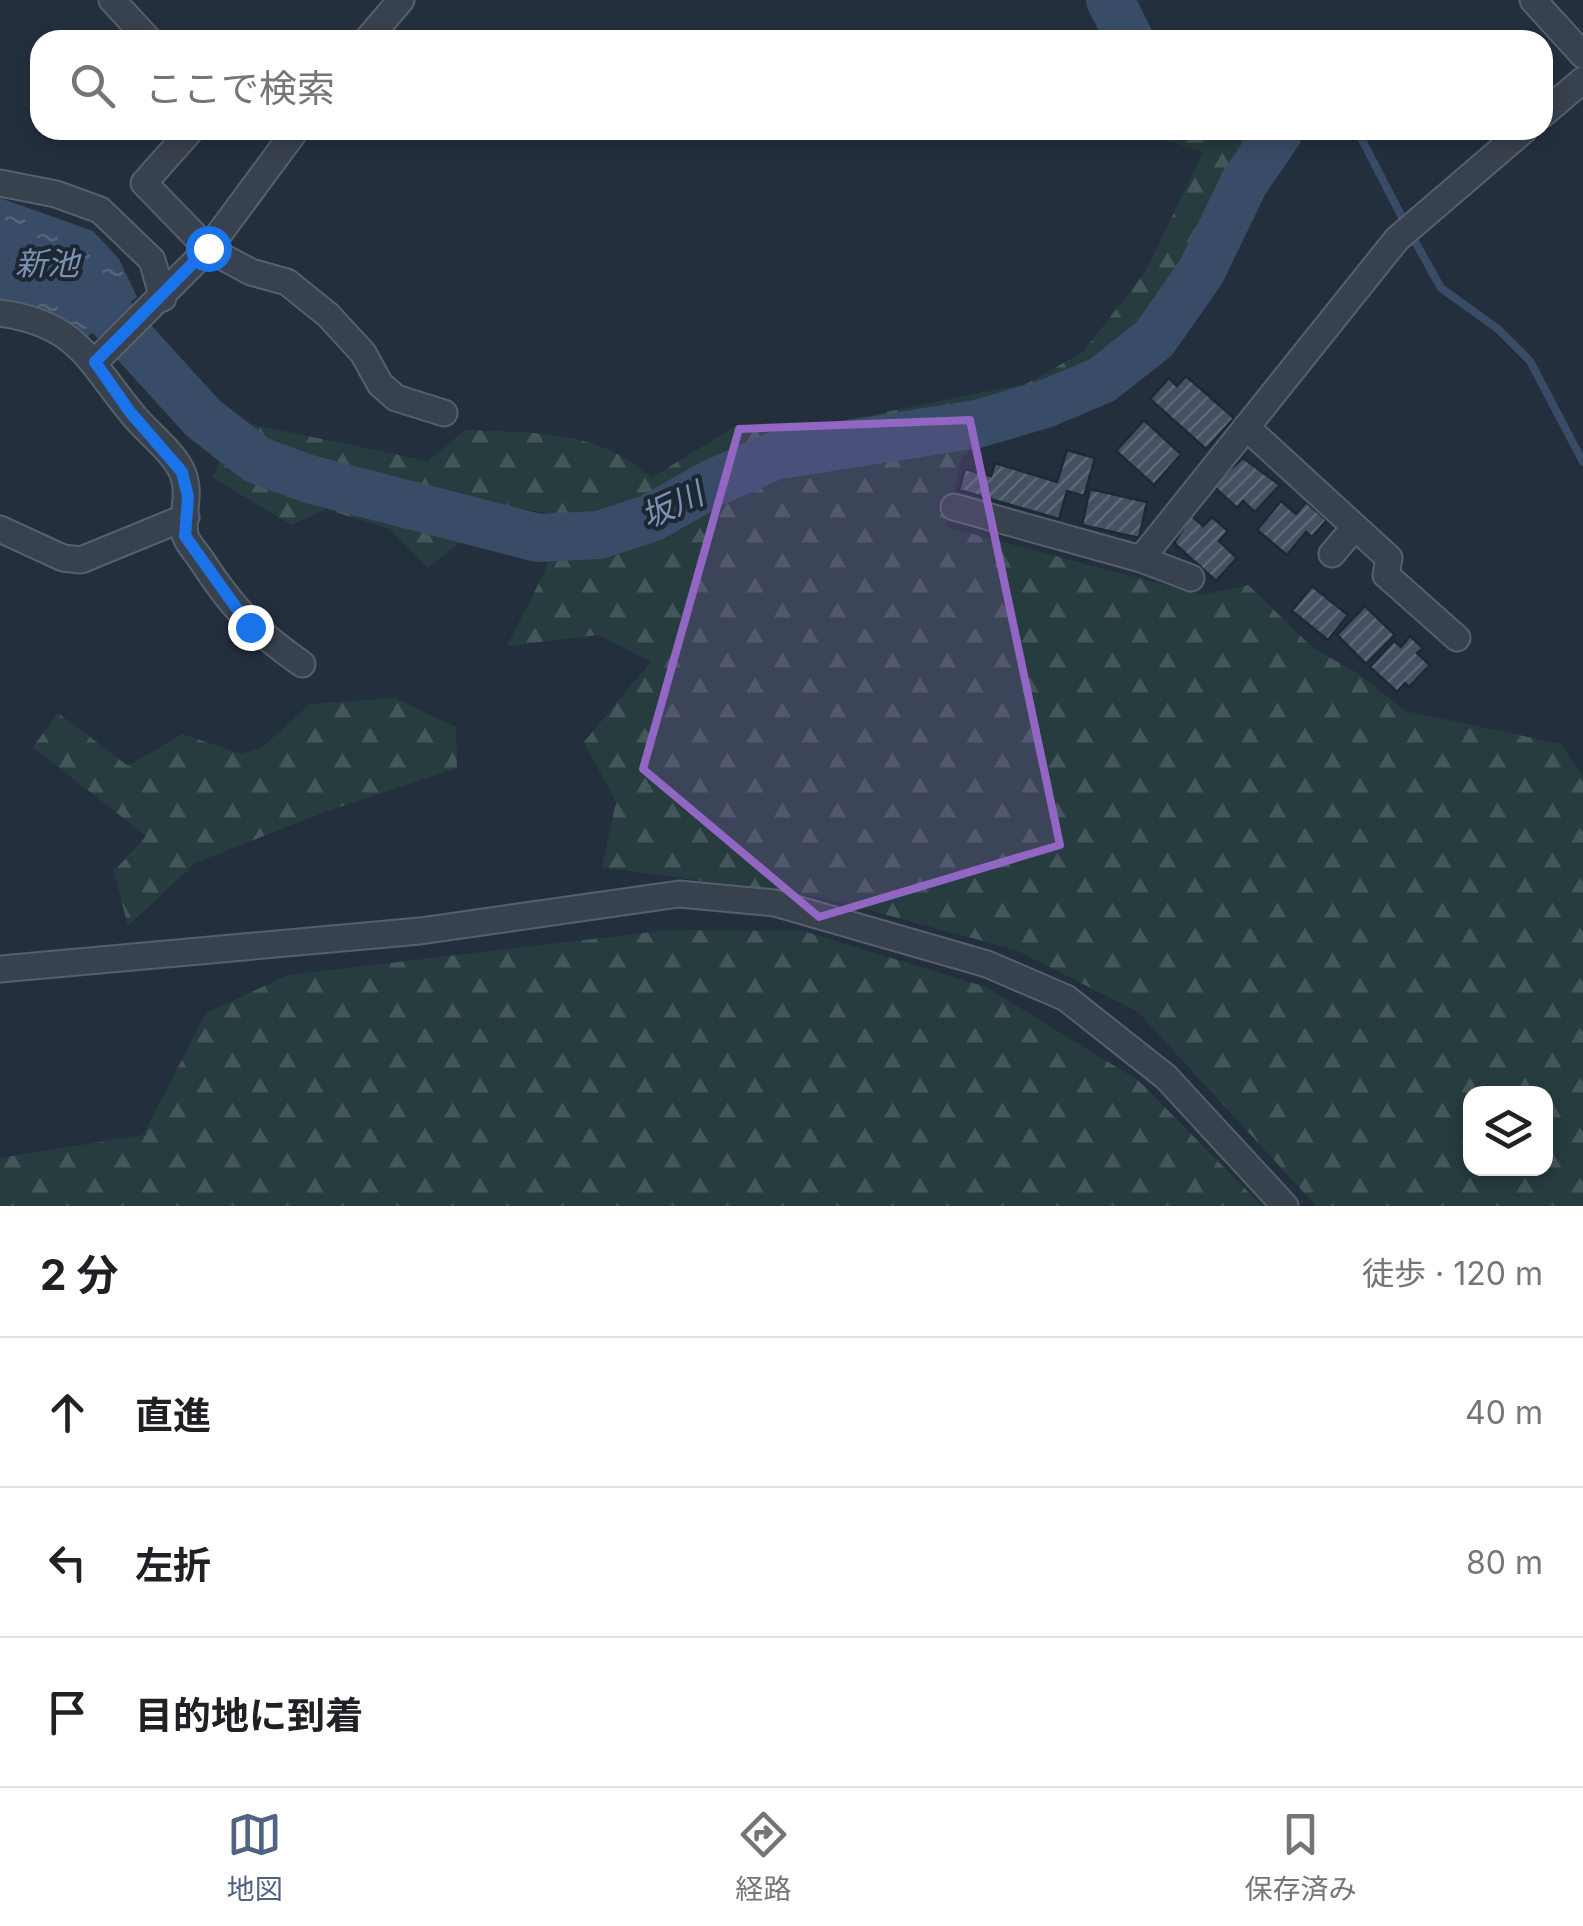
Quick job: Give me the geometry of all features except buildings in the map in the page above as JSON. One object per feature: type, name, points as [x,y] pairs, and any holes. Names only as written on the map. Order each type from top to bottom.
[{"type":"street","points":[[112,0],[140,30]]},
{"type":"street","points":[[376,30],[401,0]]},
{"type":"street","points":[[1533,0],[1583,54]]},
{"type":"street","points":[[1553,106],[1583,80]]},
{"type":"street","points":[[182,140],[144,184],[208,248],[251,272],[287,282],[328,315],[364,353],[380,384],[396,398],[444,413]]},
{"type":"street","points":[[98,360],[208,248],[289,140]]},
{"type":"street","points":[[1141,559],[1397,239],[1512,140]]},
{"type":"street","points":[[0,183],[56,194],[100,210],[152,260],[157,304]]},
{"type":"street","points":[[0,314],[28,317],[77,342],[98,360],[130,412],[182,472],[185,536],[227,599],[250,627],[302,664]]},
{"type":"street","points":[[1246,426],[1389,558],[1386,575],[1457,638]]},
{"type":"street","points":[[954,507],[1141,559],[1191,578]]},
{"type":"street","points":[[0,529],[63,558],[81,560],[186,517]]},
{"type":"street","points":[[1332,554],[1355,527]]},
{"type":"street","points":[[0,969],[420,931],[679,894],[775,903],[987,964],[1066,998],[1166,1077],[1285,1206]]},
{"type":"highlighted area","points":[[970,420],[1060,845],[819,917],[643,769],[739,429]]},
{"type":"green space","points":[[1166,140],[1257,140],[1188,270],[1127,342],[1067,377],[961,458],[946,527],[1202,595],[1248,585],[1313,648],[1359,674],[1405,711],[1561,744],[1583,777],[1583,1206],[1316,1206],[1138,1012],[1016,950],[824,898],[602,867],[616,802],[584,742],[651,662],[598,635],[507,646],[544,573],[565,516],[505,506],[428,568],[389,529],[326,509],[291,525],[212,477],[239,422],[428,461],[465,430],[564,437],[609,450],[651,478],[736,426],[836,422],[1026,384],[1083,352],[1146,271],[1203,152]]},
{"type":"green space","points":[[395,698],[456,727],[457,768],[322,813],[195,863],[128,926],[114,871],[146,836],[33,747],[58,713],[128,766],[182,734],[241,754],[263,747],[310,704]]},
{"type":"green space","points":[[669,930],[803,931],[986,987],[1139,1081],[1262,1206],[0,1206],[0,1158],[143,1135],[206,1013],[288,975]]},
{"type":"water","name":"新池","points":[[0,198],[93,231],[119,259],[137,297],[87,337],[57,317],[0,301]]},
{"type":"waterway","name":"坂川","points":[[1110,0],[1125,30]]},
{"type":"waterway","name":"坂川","points":[[0,266],[73,284],[113,319],[203,418],[257,460],[309,479],[538,538],[599,535],[651,518],[713,483],[774,456],[977,424],[1045,404],[1102,380],[1154,339],[1201,272],[1244,183],[1273,140]]},
{"type":"waterway","points":[[1362,140],[1405,223]]},
{"type":"waterway","points":[[1412,236],[1441,288],[1498,329],[1530,361],[1583,462]]},
{"type":"route","points":[[208,248],[163,298],[95,362],[130,412],[182,472],[188,497],[185,536],[250,627]]}]
